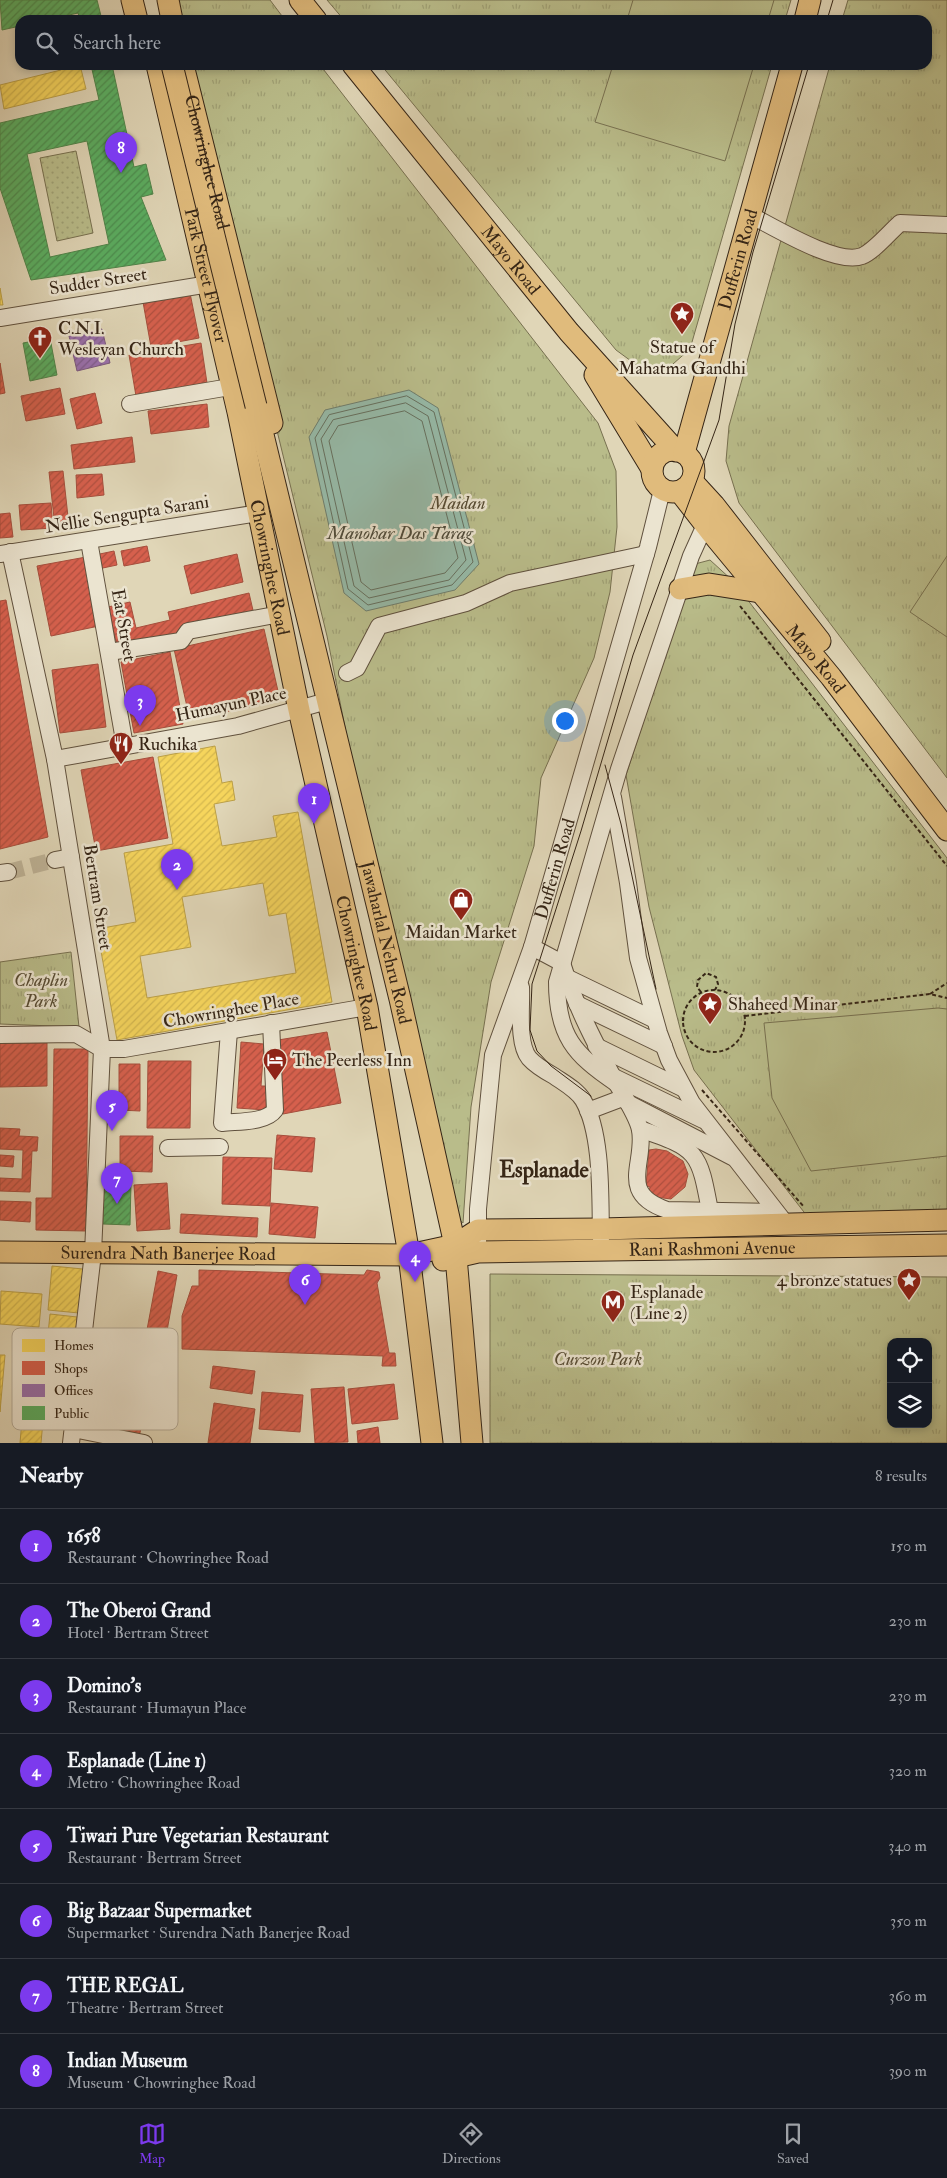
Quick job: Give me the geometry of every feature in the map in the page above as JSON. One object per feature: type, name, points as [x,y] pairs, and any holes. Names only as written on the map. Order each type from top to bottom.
[{"type":"main road","points":[[132,0],[136,15]]},
{"type":"main road","points":[[142,0],[145,15]]},
{"type":"main road","points":[[156,0],[160,15]]},
{"type":"main road","points":[[168,0],[171,15]]},
{"type":"main road","points":[[300,0],[312,15]]},
{"type":"main road","points":[[806,15],[810,0]]},
{"type":"main road","name":"Chowringhee Road","points":[[149,70],[202,285],[242,470],[254,487],[299,710],[367,1007],[410,1261],[432,1443]]},
{"type":"main road","name":"Park Street Flyover","points":[[158,70],[247,409],[274,481]]},
{"type":"main road","name":"Park Street Flyover","points":[[173,70],[247,409],[254,487]]},
{"type":"main road","name":"Chowringhee Road","points":[[184,70],[281,459],[274,481],[327,701]]},
{"type":"main road","name":"Mayo Road","points":[[357,70],[569,332],[680,452]]},
{"type":"main road","name":"Dufferin Road","points":[[680,452],[791,70]]},
{"type":"main road","points":[[569,332],[652,469]]},
{"type":"main road","points":[[680,452],[689,457],[694,468],[678,487],[654,481],[652,469],[653,463],[661,454],[680,452]]},
{"type":"main road","name":"Mayo Road","points":[[678,487],[705,525],[831,677],[947,830]]},
{"type":"main road","name":"Mayo Road","points":[[678,487],[714,505],[947,805]]},
{"type":"main road","points":[[680,589],[709,584],[760,592]]},
{"type":"main road","name":"Jawaharlal Nehru Road","points":[[327,701],[400,999],[455,1251]]},
{"type":"main road","points":[[472,1443],[455,1251],[478,1230],[601,1239],[781,1218],[947,1220]]},
{"type":"main road","points":[[781,1218],[783,1246]]},
{"type":"main road","name":"Rani Rashmoni Avenue","points":[[455,1251],[478,1252],[601,1239],[783,1246],[947,1245]]},
{"type":"main road","name":"Surendra Nath Banerjee Road","points":[[0,1252],[410,1261],[455,1251]]},
{"type":"street","points":[[750,215],[830,254],[847,258],[862,256],[900,223],[947,225]]},
{"type":"street","name":"Sudder Street","points":[[0,318],[202,285]]},
{"type":"street","points":[[130,404],[224,388]]},
{"type":"street","name":"Dufferin Road","points":[[478,1252],[478,1230],[493,1055],[532,948],[646,554],[678,487]]},
{"type":"street","name":"Nellie Sengupta Sarani","points":[[5,553],[89,541],[259,512]]},
{"type":"street","points":[[581,1011],[612,792],[691,556],[705,525]]},
{"type":"street","name":"Eat Street","points":[[89,541],[125,746]]},
{"type":"street","name":"Bertram Street","points":[[5,553],[55,759],[102,1049],[93,1253],[84,1328]]},
{"type":"street","points":[[347,673],[356,668],[379,626],[466,603],[510,583],[646,554]]},
{"type":"street","points":[[109,652],[180,641],[188,631],[280,614]]},
{"type":"street","name":"Humayun Place","points":[[55,759],[238,726],[327,701]]},
{"type":"street","points":[[612,792],[628,883],[638,958],[664,1047],[708,1122],[781,1218]]},
{"type":"street","points":[[54,860],[71,857]]},
{"type":"street","points":[[532,948],[581,1011],[640,1129],[636,1174],[641,1193],[652,1205],[667,1210],[710,1211],[781,1218]]},
{"type":"street","points":[[520,980],[522,1035],[525,1051],[538,1066],[574,1090],[582,1099],[588,1111],[596,1144],[601,1239]]},
{"type":"street","points":[[692,1094],[581,1011],[556,982],[556,1003],[561,1026],[576,1050],[592,1067],[620,1090],[736,1159]]},
{"type":"street","name":"Chowringhee Place","points":[[102,1049],[124,1049],[367,1007]]},
{"type":"street","points":[[581,1011],[664,1047]]},
{"type":"street","points":[[581,1011],[664,1047]]},
{"type":"street","points":[[581,1011],[664,1047]]},
{"type":"street","points":[[222,1123],[262,1118],[272,1114],[275,1110],[271,1023]]},
{"type":"street","points":[[168,1148],[219,1152],[229,1031]]},
{"type":"street","points":[[0,1035],[76,1034],[102,1049]]},
{"type":"street","points":[[588,1111],[620,1090]]},
{"type":"street","points":[[620,1090],[708,1122]]},
{"type":"street","points":[[620,1090],[723,1141]]},
{"type":"street","points":[[640,1129],[677,1142],[693,1153],[703,1176],[710,1211]]},
{"type":"street","points":[[72,1436],[144,1443]]},
{"type":"path","points":[[736,601],[947,866]]},
{"type":"path","points":[[702,993],[697,983],[700,976],[706,973],[716,977],[718,984],[715,990]]},
{"type":"path","points":[[930,994],[947,983]]},
{"type":"path","points":[[715,990],[726,992],[735,998],[741,1006],[745,1016],[742,1035],[728,1049],[719,1052],[709,1052],[700,1049],[685,1034],[683,1022],[688,1005],[702,993],[715,990]]},
{"type":"path","points":[[745,1016],[930,994],[947,998]]},
{"type":"path","points":[[692,1094],[809,1213]]},
{"type":"green space","points":[[172,0],[270,0],[281,15],[176,15]]},
{"type":"green space","points":[[327,0],[791,0],[786,15],[340,15]]},
{"type":"green space","points":[[633,0],[774,0],[770,15],[628,15]]},
{"type":"green space","points":[[848,0],[947,0],[947,778],[739,503],[726,461],[729,426],[829,70],[932,70],[932,15],[844,15]]},
{"type":"green space","name":"Maidan","points":[[189,70],[324,70],[598,423],[616,471],[617,527],[610,592],[594,658],[541,778],[534,846],[491,982],[471,1107],[463,1223],[439,1204],[327,636]]},
{"type":"green space","points":[[385,70],[771,70],[690,349],[665,371],[642,369],[616,350]]},
{"type":"green space","points":[[611,70],[752,70],[725,161],[595,122]]},
{"type":"green space","points":[[76,151],[93,233],[57,241],[40,158]]},
{"type":"green space","points":[[947,556],[947,637],[910,612]]},
{"type":"green space","points":[[710,560],[733,581],[947,858],[947,1211],[807,1216],[694,1070],[682,1036],[649,907],[626,775],[695,564]]},
{"type":"green space","name":"Chaplin Park","points":[[71,952],[79,1027],[0,1024],[0,962]]},
{"type":"green space","points":[[938,1008],[947,1009],[947,1156],[811,1171],[772,1098],[764,1023]]},
{"type":"green space","name":"Curzon Park","points":[[490,1274],[947,1277],[947,1443],[490,1443]]},
{"type":"water","name":"Manohar Das Tarag","points":[[409,390],[438,408],[479,564],[455,590],[366,611],[344,593],[309,437],[325,410]]},
{"type":"building: Homes","points":[[61,70],[81,70],[86,89],[4,109],[0,85]]},
{"type":"building: Homes","points":[[0,288],[3,305],[0,305]]},
{"type":"building: Homes","points":[[215,746],[222,783],[232,781],[235,800],[214,804],[222,846],[277,837],[273,816],[298,812],[332,1002],[117,1040],[97,929],[136,922],[124,853],[173,844],[158,757]],"holes":[[[263,883],[269,916],[286,913],[296,973],[147,998],[140,956],[191,947],[182,897]]]},
{"type":"building: Homes","points":[[52,1266],[83,1269],[79,1313],[48,1310]]},
{"type":"building: Homes","points":[[1,1291],[42,1294],[39,1327],[0,1324]]},
{"type":"building: Homes","points":[[50,1314],[77,1317],[76,1328],[49,1328]]},
{"type":"building: Homes","points":[[0,1355],[5,1355],[0,1412]]},
{"type":"building: Homes","points":[[21,1430],[42,1430],[41,1443],[20,1443]]},
{"type":"building: Shops","points":[[190,293],[199,338],[151,347],[143,302]]},
{"type":"building: Shops","points":[[201,343],[207,383],[136,396],[129,355]]},
{"type":"building: Shops","points":[[0,363],[5,393],[0,394]]},
{"type":"building: Shops","points":[[60,388],[65,414],[26,421],[21,396]]},
{"type":"building: Shops","points":[[95,393],[102,423],[77,429],[70,399]]},
{"type":"building: Shops","points":[[207,404],[209,427],[151,434],[148,411]]},
{"type":"building: Shops","points":[[132,437],[135,462],[74,469],[71,445]]},
{"type":"building: Shops","points":[[63,471],[69,526],[55,527],[49,472]]},
{"type":"building: Shops","points":[[102,474],[104,495],[77,498],[76,475]]},
{"type":"building: Shops","points":[[51,503],[53,528],[21,530],[19,505]]},
{"type":"building: Shops","points":[[10,513],[13,537],[0,538],[0,514]]},
{"type":"building: Shops","points":[[147,546],[150,561],[124,566],[121,551]]},
{"type":"building: Shops","points":[[114,551],[117,565],[98,569],[95,555]]},
{"type":"building: Shops","points":[[237,554],[243,582],[191,594],[184,566]]},
{"type":"building: Shops","points":[[86,557],[99,626],[51,636],[37,566]]},
{"type":"building: Shops","points":[[249,593],[255,619],[118,650],[108,607],[130,602],[136,628],[170,620],[168,612]]},
{"type":"building: Shops","points":[[6,600],[48,837],[0,849],[0,601]]},
{"type":"building: Shops","points":[[264,629],[280,700],[190,720],[174,649]]},
{"type":"building: Shops","points":[[170,652],[183,724],[134,733],[121,662]]},
{"type":"building: Shops","points":[[98,664],[106,727],[60,733],[52,670]]},
{"type":"building: Shops","points":[[153,757],[168,838],[96,851],[81,770]]},
{"type":"building: Shops","points":[[327,1032],[341,1103],[283,1114],[272,1041]]},
{"type":"building: Shops","points":[[241,1042],[264,1044],[261,1086],[267,1086],[266,1110],[237,1108]]},
{"type":"building: Shops","points":[[0,1043],[47,1043],[47,1086],[0,1087]]},
{"type":"building: Shops","points":[[54,1049],[88,1049],[86,1231],[36,1230],[36,1198],[52,1198]]},
{"type":"building: Shops","points":[[148,1061],[191,1061],[190,1128],[147,1128]]},
{"type":"building: Shops","points":[[119,1064],[140,1064],[140,1111],[119,1110]]},
{"type":"building: Shops","points":[[0,1128],[20,1129],[19,1136],[38,1137],[37,1151],[32,1151],[30,1192],[0,1191],[0,1178],[22,1179],[23,1150],[0,1149]]},
{"type":"building: Shops","points":[[277,1135],[315,1138],[312,1172],[274,1169]]},
{"type":"building: Shops","points":[[120,1136],[153,1136],[152,1172],[120,1171]]},
{"type":"building: Shops","points":[[649,1150],[667,1151],[683,1161],[688,1174],[685,1187],[671,1199],[648,1196],[650,1187],[646,1186]]},
{"type":"building: Shops","points":[[0,1155],[14,1156],[13,1167],[0,1166]]},
{"type":"building: Shops","points":[[223,1157],[272,1158],[270,1206],[222,1204]]},
{"type":"building: Shops","points":[[167,1183],[170,1229],[137,1231],[134,1185]]},
{"type":"building: Shops","points":[[0,1201],[31,1202],[30,1222],[0,1220]]},
{"type":"building: Shops","points":[[271,1203],[318,1207],[315,1238],[269,1234]]},
{"type":"building: Shops","points":[[181,1214],[258,1218],[257,1237],[180,1233]]},
{"type":"building: Shops","points":[[199,1270],[364,1275],[367,1270],[379,1272],[380,1278],[377,1283],[389,1353],[395,1353],[396,1366],[382,1366],[383,1356],[182,1349],[182,1316],[192,1286],[199,1286]]},
{"type":"building: Shops","points":[[158,1271],[177,1275],[168,1328],[147,1328]]},
{"type":"building: Shops","points":[[213,1366],[255,1371],[252,1394],[210,1388]]},
{"type":"building: Shops","points":[[394,1384],[398,1419],[352,1424],[348,1389]]},
{"type":"building: Shops","points":[[344,1387],[348,1442],[315,1443],[311,1389]]},
{"type":"building: Shops","points":[[262,1392],[303,1395],[300,1432],[259,1429]]},
{"type":"building: Shops","points":[[214,1403],[255,1409],[250,1443],[208,1443]]},
{"type":"building: Shops","points":[[378,1427],[380,1443],[358,1443],[357,1431]]},
{"type":"building: Shops","points":[[119,1430],[141,1430],[139,1437],[118,1434]]},
{"type":"building: Offices","points":[[102,329],[110,363],[77,371],[69,336]]},
{"type":"building: Public","points":[[0,0],[97,0],[101,15],[79,15],[78,13],[69,15],[15,15],[15,27],[2,30]]},
{"type":"building: Public","points":[[92,70],[113,70],[134,167],[146,164],[153,194],[141,197],[166,260],[31,280],[0,188],[0,123],[99,100]],"holes":[[[87,141],[109,244],[50,257],[27,154]]]},
{"type":"building: Public","name":"C.N.I. Wesleyan Church","points":[[50,338],[57,375],[30,381],[23,343]]},
{"type":"building: Public","points":[[103,1182],[131,1183],[130,1225],[103,1224]]},
{"type":"tunnel","points":[[8,872],[55,860]]},
{"type":"tram line","points":[[828,15],[833,0]]},
{"type":"tram line","points":[[591,1096],[551,1066],[537,1051],[530,1030],[532,984],[581,831],[633,655],[719,420],[735,324],[753,252],[808,70]]},
{"type":"tram line","points":[[605,765],[621,824],[656,989]]},
{"type":"place","name":"Indian Museum","points":[[121,173]]},
{"type":"place","name":"Statue of Mahatma Gandhi","points":[[682,335]]},
{"type":"place","name":"C.N.I. Wesleyan Church","points":[[40,359]]},
{"type":"place","name":"Domino's","points":[[140,726]]},
{"type":"place","name":"Ruchika","points":[[121,765]]},
{"type":"place","name":"1658","points":[[314,824]]},
{"type":"place","name":"The Oberoi Grand","points":[[177,890]]},
{"type":"place","name":"Maidan Market","points":[[461,921]]},
{"type":"place","name":"Shaheed Minar","points":[[710,1025]]},
{"type":"place","name":"The Peerless Inn","points":[[275,1081]]},
{"type":"place","name":"Tiwari Pure Vegetarian Restaurant","points":[[112,1131]]},
{"type":"place","name":"THE REGAL","points":[[117,1204]]},
{"type":"place","name":"Esplanade (Line 1)","points":[[415,1282]]},
{"type":"place","name":"4 bronze statues","points":[[909,1301]]},
{"type":"place","name":"Big Bazaar Supermarket","points":[[305,1305]]},
{"type":"place","name":"Esplanade (Line 2)","points":[[613,1323]]},
{"type":"district","name":"Esplanade","points":[[544,1169]]}]
